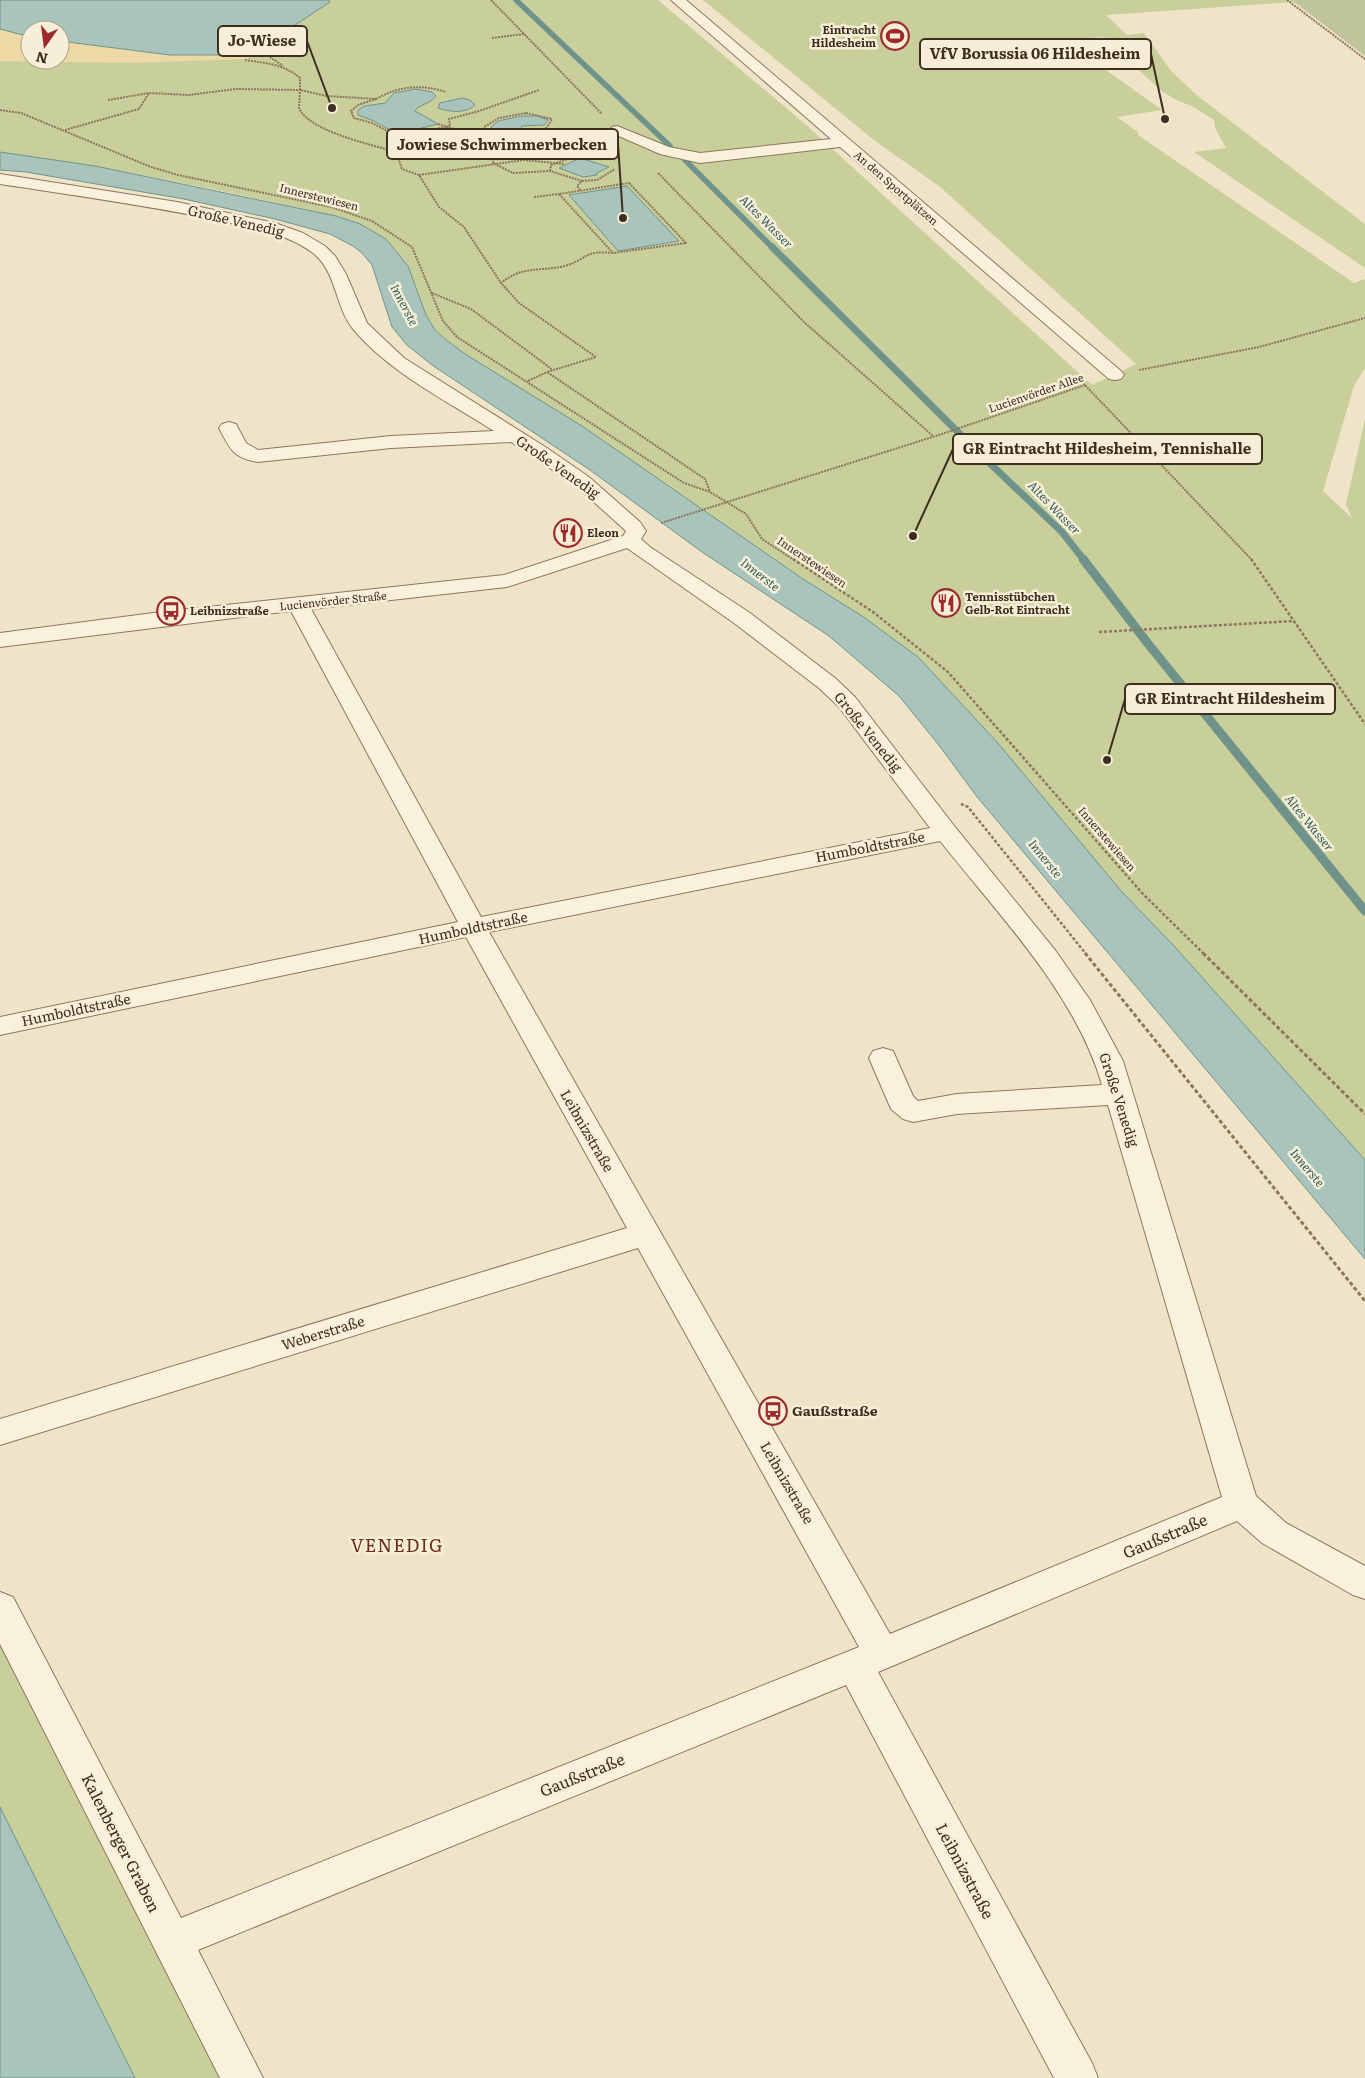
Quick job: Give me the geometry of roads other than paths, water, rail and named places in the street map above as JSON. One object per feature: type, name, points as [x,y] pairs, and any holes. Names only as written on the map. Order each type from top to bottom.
[{"type":"street","name":"An den Sportplätzen","points":[[678,0],[1115,375]]},
{"type":"street","points":[[617,130],[666,151],[700,158],[843,142]]},
{"type":"street","name":"Große Venedig","points":[[0,179],[186,209],[275,228],[297,236],[319,250],[334,267],[354,316],[360,326],[374,340],[417,375],[515,436],[582,481],[628,520],[636,531],[630,540],[643,551],[742,618],[827,683],[847,702],[946,832],[1046,956],[1077,1000],[1101,1043],[1119,1094],[1241,1504]]},
{"type":"street","points":[[229,428],[241,451],[247,455],[258,456],[391,442],[515,436]]},
{"type":"street","name":"Lucienvörder Straße","points":[[0,640],[154,620],[507,581],[630,540]]},
{"type":"street","name":"Leibnizstraße","points":[[298,605],[473,929],[733,1390],[840,1574],[868,1659],[1077,2078]]},
{"type":"street","name":"Humboldtstraße","points":[[0,1026],[473,929],[670,886],[946,832]]},
{"type":"street","points":[[883,1058],[901,1102],[913,1112],[957,1104],[1119,1094]]},
{"type":"street","name":"Weberstraße","points":[[0,1432],[646,1234]]},
{"type":"street","points":[[1241,1504],[1274,1533],[1365,1584]]},
{"type":"street","name":"Gaußstraße","points":[[172,1942],[868,1659],[1241,1504]]},
{"type":"street","name":"Kalenberger Graben","points":[[0,1608],[242,2078]]},
{"type":"water","points":[[0,0],[329,0],[330,2],[254,52],[226,55],[170,55],[70,42],[70,20],[20,20],[20,34],[0,29]]},
{"type":"water","points":[[416,89],[432,92],[436,96],[415,111],[438,124],[397,134],[374,121],[358,115],[358,110],[365,106],[385,103],[394,93]]},
{"type":"water","points":[[462,98],[470,100],[475,105],[467,110],[457,111],[438,108],[440,103]]},
{"type":"water","points":[[521,116],[538,116],[548,120],[544,125],[522,126],[521,129],[508,131],[509,133],[525,137],[518,141],[493,133],[491,127],[498,121]]},
{"type":"water","name":"Innerste","points":[[0,152],[95,166],[336,216],[360,224],[386,239],[408,266],[426,315],[435,330],[445,339],[465,354],[582,426],[803,579],[862,616],[918,657],[997,742],[1122,892],[1175,947],[1365,1160],[1365,1259],[978,798],[899,696],[829,636],[702,552],[590,470],[432,365],[407,345],[392,327],[372,265],[362,253],[330,234],[275,219],[184,199],[26,172],[0,170]]},
{"type":"water","points":[[580,158],[609,167],[597,173],[597,175],[583,177],[559,168]]},
{"type":"water","points":[[627,186],[679,241],[618,251],[569,195]]},
{"type":"water","points":[[0,1807],[135,2078],[0,2078]]},
{"type":"waterway","name":"Altes Wasser","points":[[516,0],[670,146]]},
{"type":"waterway","name":"Altes Wasser","points":[[684,159],[772,247]]},
{"type":"waterway","name":"Altes Wasser","points":[[772,247],[978,452],[1062,532],[1084,560]]},
{"type":"waterway","name":"Altes Wasser","points":[[1083,559],[1149,645],[1365,911]]},
{"type":"place","name":"Eintracht Hildesheim","points":[[895,36]]},
{"type":"place","name":"Jo-Wiese","points":[[332,108]]},
{"type":"place","name":"VfV Borussia 06 Hildesheim","points":[[1165,119]]},
{"type":"place","name":"Jowiese Schwimmerbecken","points":[[623,218]]},
{"type":"place","name":"Eleon","points":[[568,533]]},
{"type":"place","name":"GR Eintracht Hildesheim, Tennishalle","points":[[913,536]]},
{"type":"place","name":"Tennisstübchen Gelb-Rot Eintracht","points":[[946,603]]},
{"type":"place","name":"Leibnizstraße","points":[[171,611]]},
{"type":"place","name":"GR Eintracht Hildesheim","points":[[1107,760]]},
{"type":"place","name":"Gaußstraße","points":[[773,1411]]},
{"type":"district","name":"VENEDIG","points":[[397,1546]]}]
